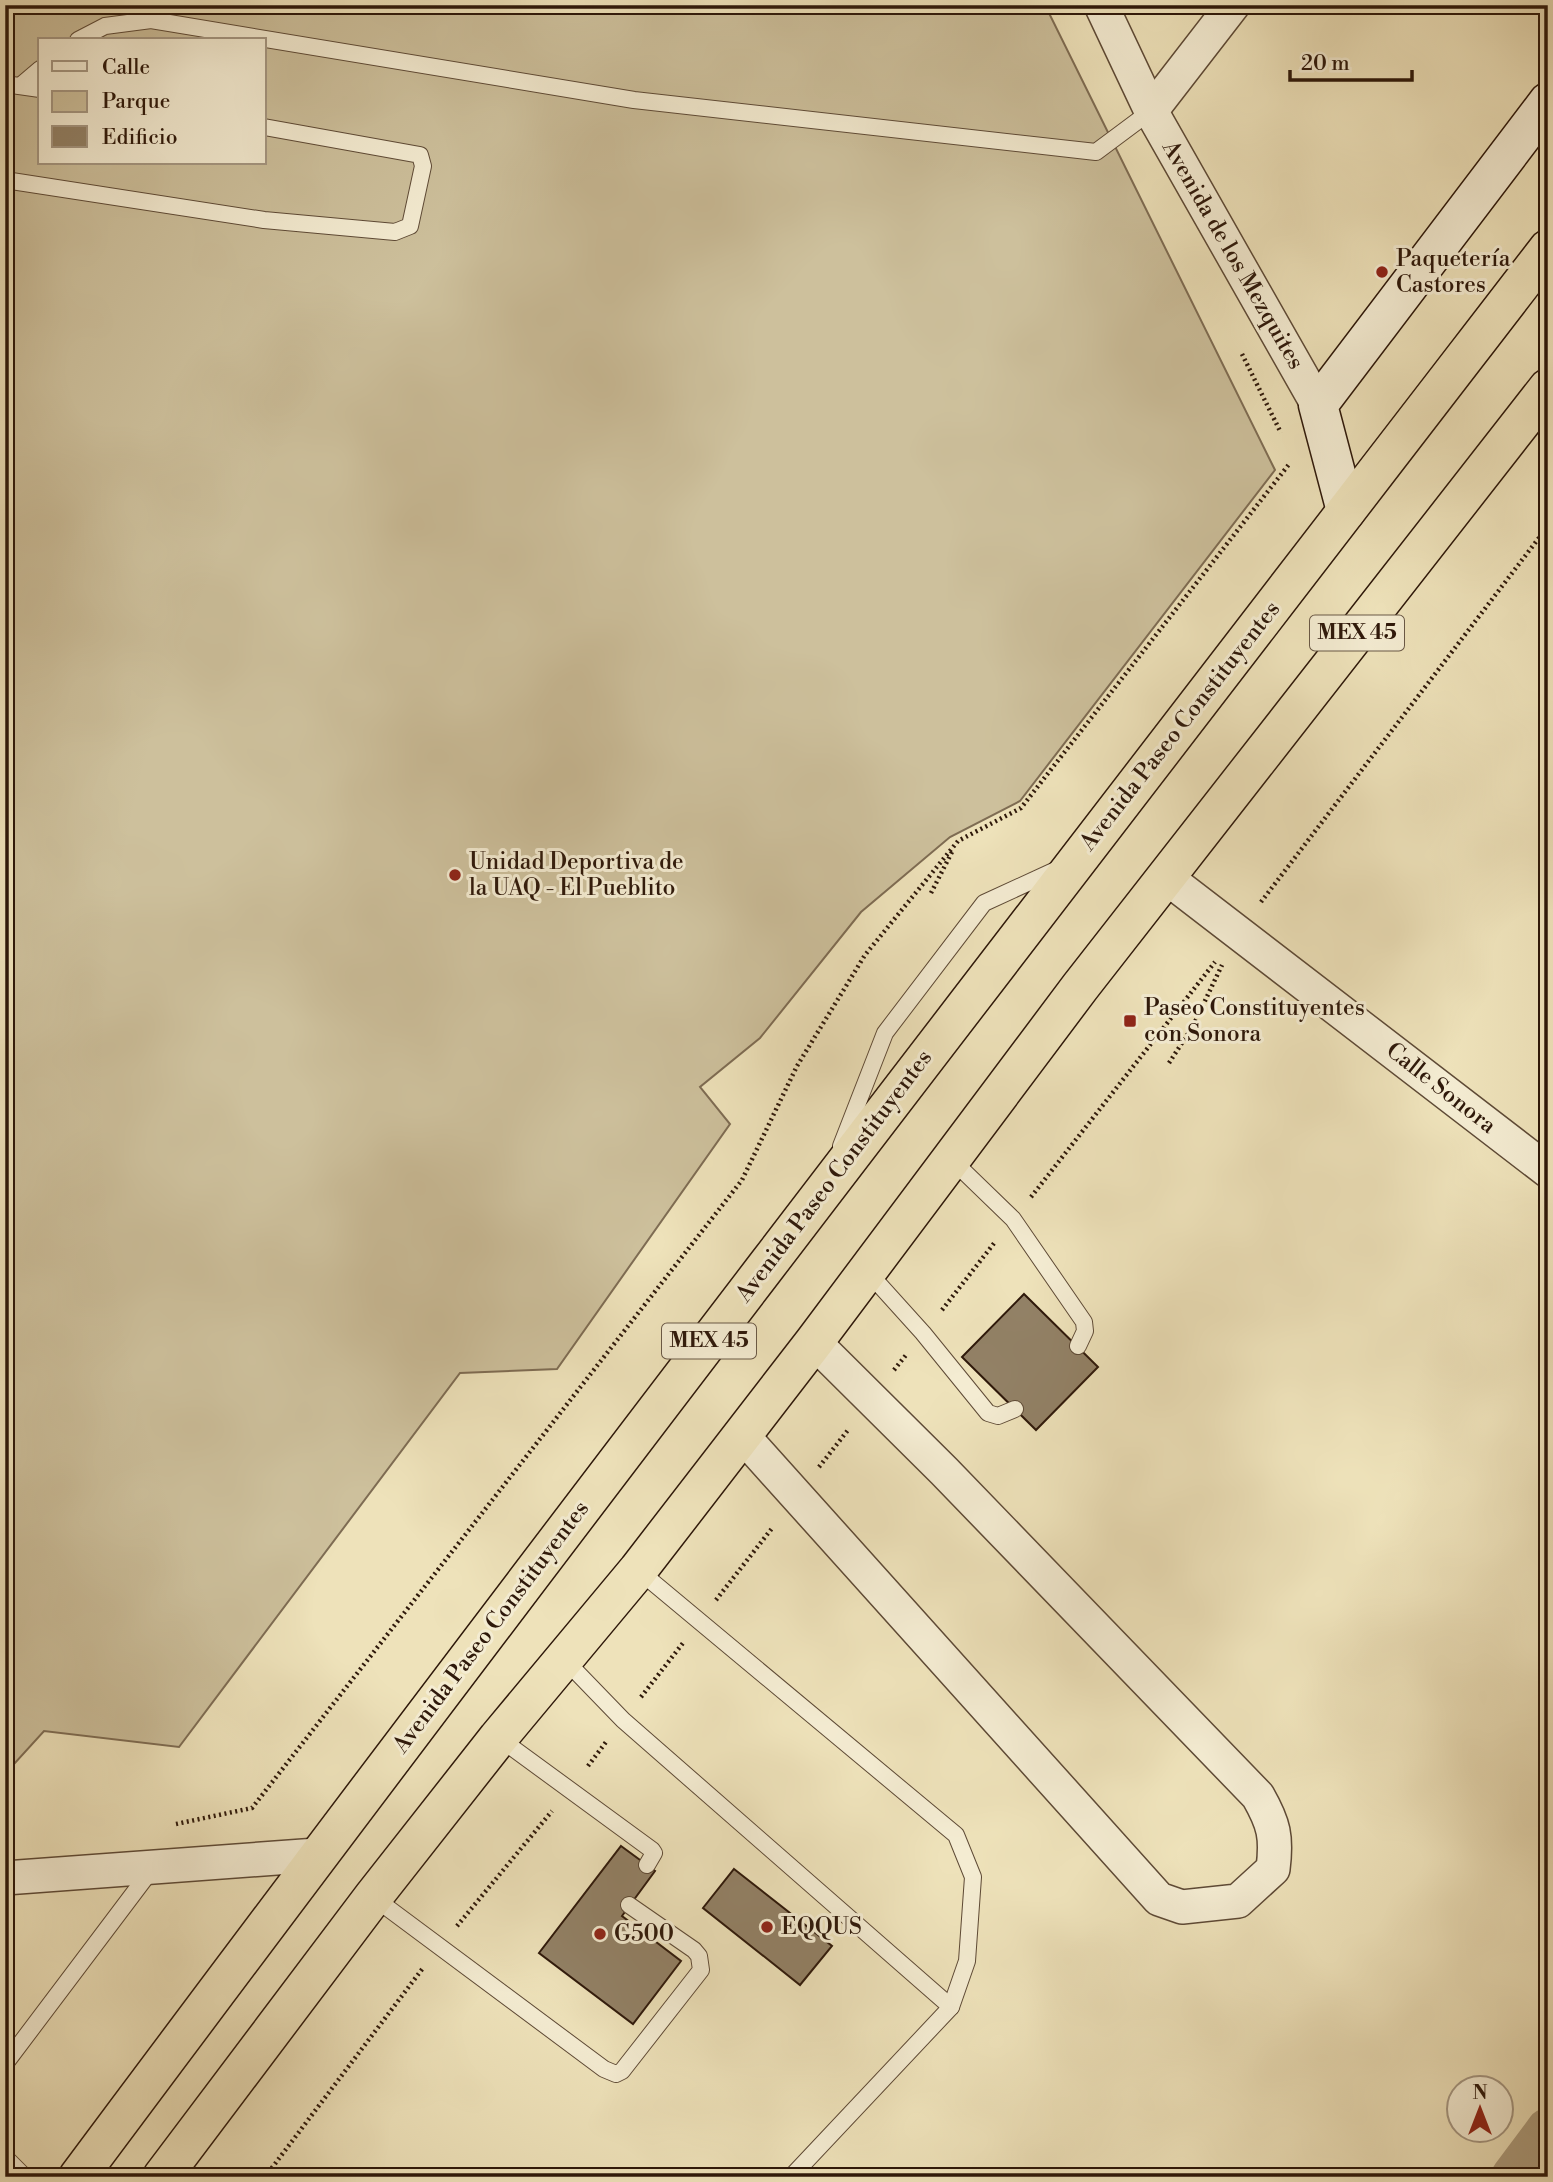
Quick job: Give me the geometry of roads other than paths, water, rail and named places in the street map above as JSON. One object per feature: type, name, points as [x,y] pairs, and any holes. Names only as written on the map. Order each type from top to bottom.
[{"type":"highway","name":"Avenida Paseo Constituyentes","points":[[78,2177],[317,1855],[1076,860],[1548,248]]},
{"type":"highway","name":"MEX 45","points":[[162,2177],[373,1897],[498,1738],[638,1570],[814,1342],[1080,987],[1548,388]]},
{"type":"street","name":"Avenida de los Mezquites","points":[[1101,5],[1152,110],[1318,405],[1346,511]]},
{"type":"street","points":[[1152,110],[1233,5]]},
{"type":"street","points":[[1318,405],[1548,102]]},
{"type":"street","name":"Calle Sonora","points":[[1167,878],[1548,1171]]},
{"type":"street","points":[[742,1435],[1159,1899],[1182,1907],[1238,1901],[1273,1869],[1276,1841],[1271,1819],[1258,1796],[944,1471],[814,1342]]},
{"type":"street","points":[[5,1878],[317,1855]]},
{"type":"lane","points":[[82,38],[104,26],[152,20],[260,38]]},
{"type":"lane","points":[[266,39],[634,100],[1096,152],[1152,110]]},
{"type":"lane","points":[[12,85],[38,70]]},
{"type":"lane","points":[[12,85],[38,89]]},
{"type":"lane","points":[[5,180],[264,220],[395,232],[410,226],[423,166],[420,155],[266,127]]},
{"type":"lane","points":[[951,1158],[1013,1219],[1084,1322],[1085,1331],[1078,1346]]},
{"type":"lane","points":[[867,1271],[923,1333],[988,1413],[998,1416],[1015,1409]]},
{"type":"lane","points":[[638,1570],[956,1835],[973,1877],[967,1961],[951,2007],[791,2177]]},
{"type":"lane","points":[[564,1659],[623,1720],[951,2007]]},
{"type":"lane","points":[[498,1738],[652,1850],[653,1856],[647,1864]]},
{"type":"lane","points":[[5,2064],[153,1867]]},
{"type":"lane","points":[[373,1897],[604,2069],[616,2074],[626,2067],[701,1970],[699,1956],[694,1950],[629,1905]]},
{"type":"lane","points":[[5,2157],[25,2177]]},
{"type":"waterway","points":[[1513,2177],[1548,2130]]},
{"type":"place","name":"Paquetería Castores","points":[[1382,272]]},
{"type":"place","name":"Unidad Deportiva de la UAQ - El Pueblito","points":[[455,875]]},
{"type":"place","name":"Paseo Constituyentes con Sonora","points":[[1130,1021]]},
{"type":"place","name":"EQQUS","points":[[767,1927]]},
{"type":"place","name":"G500","points":[[600,1934]]}]
